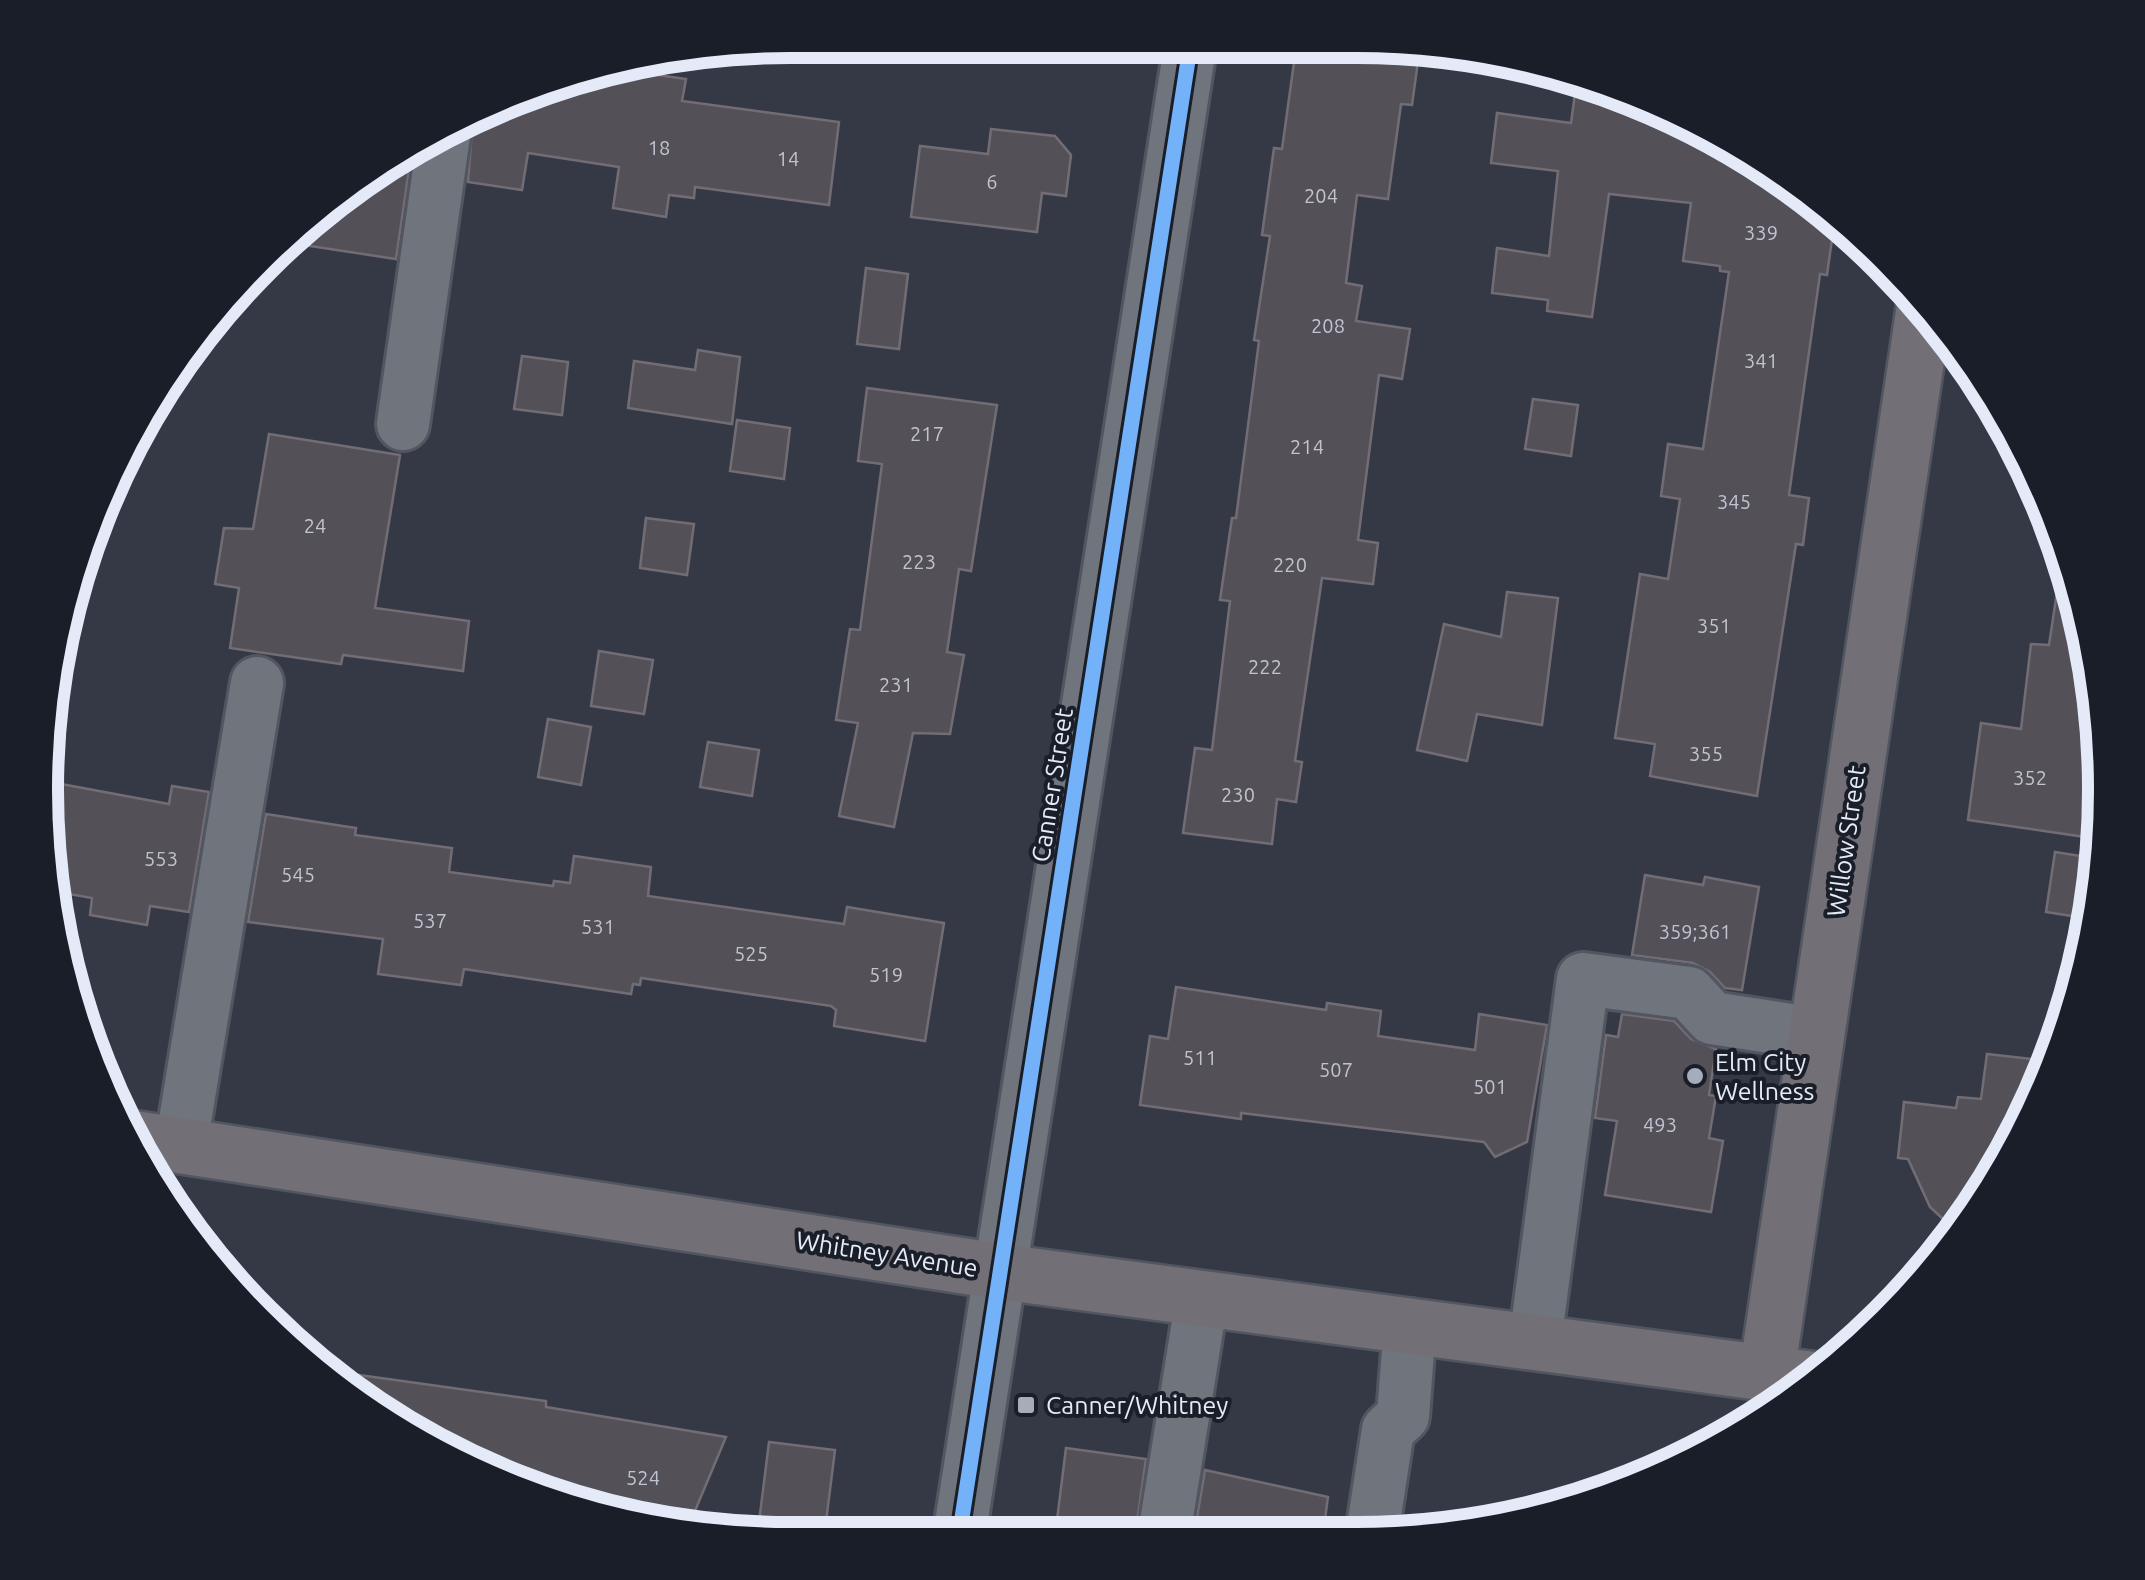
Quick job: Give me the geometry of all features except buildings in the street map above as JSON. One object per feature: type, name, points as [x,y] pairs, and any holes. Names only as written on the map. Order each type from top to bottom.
[{"type":"main road","name":"Willow Street","points":[[1792,1376],[1817,1034],[1921,326]]},
{"type":"main road","name":"Whitney Avenue","points":[[159,1142],[1003,1272],[1792,1376]]},
{"type":"street","name":"Canner Street","points":[[961,1522],[1003,1272],[1180,58]]},
{"type":"street","points":[[402,424],[442,146]]},
{"type":"street","points":[[159,1142],[257,683]]},
{"type":"street","points":[[1535,1342],[1583,979],[1689,994],[1712,1018],[1817,1034]]},
{"type":"street","points":[[1166,1522],[1202,1298]]},
{"type":"street","points":[[1374,1522],[1388,1430],[1404,1416],[1410,1325]]},
{"type":"street","points":[[1404,1416],[1419,1429],[1404,1521]]},
{"type":"cycle path","points":[[961,1522],[1188,58]]},
{"type":"place","name":"Elm City Wellness","points":[[1695,1076]]},
{"type":"place","name":"Canner/Whitney","points":[[1026,1405]]}]
